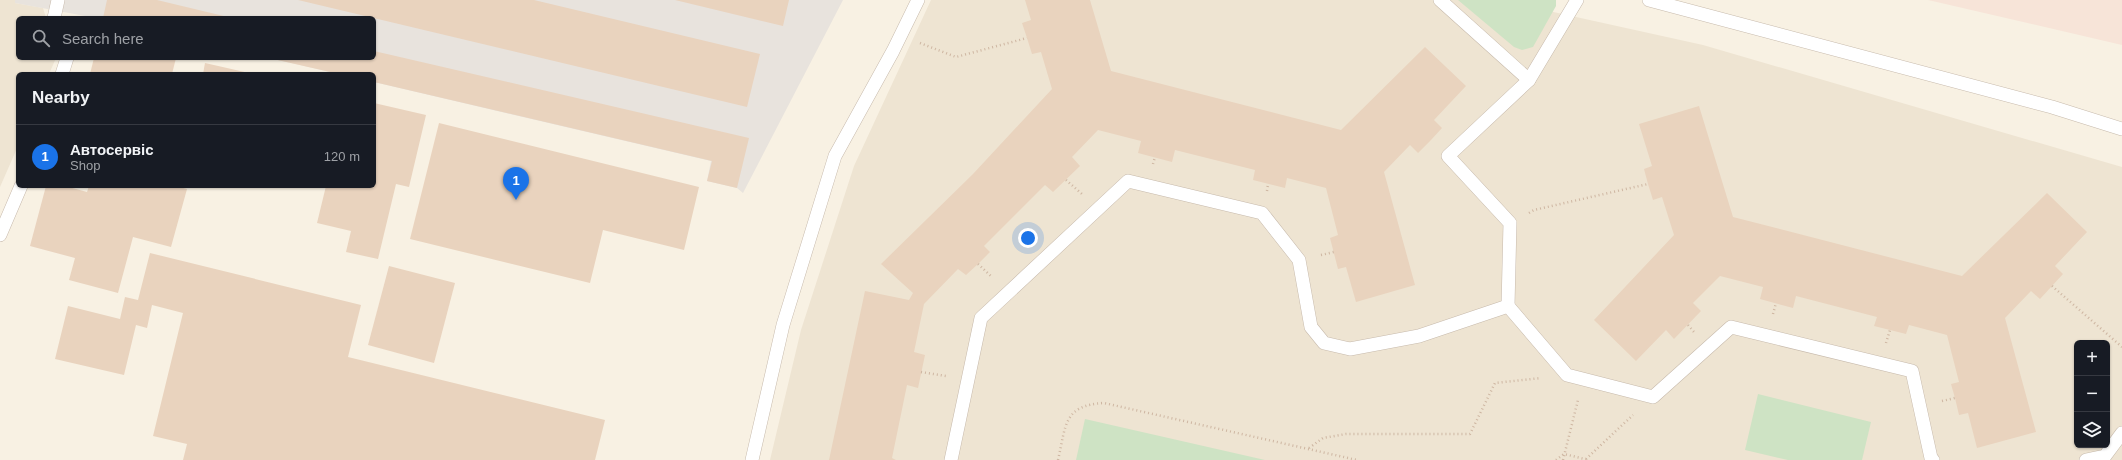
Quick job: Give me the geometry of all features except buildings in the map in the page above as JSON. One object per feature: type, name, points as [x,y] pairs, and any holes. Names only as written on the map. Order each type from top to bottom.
[{"type":"lane","points":[[54,16],[58,0]]},
{"type":"lane","points":[[752,460],[783,326],[836,156],[918,0]]},
{"type":"lane","points":[[1440,0],[1529,80]]},
{"type":"lane","points":[[1577,0],[1529,80],[1448,156],[1510,223],[1508,306],[1567,376],[1653,397],[1731,326],[1912,371],[1931,458],[1933,460]]},
{"type":"lane","points":[[1649,0],[2052,107],[2122,129]]},
{"type":"lane","points":[[63,72],[66,60]]},
{"type":"lane","points":[[951,460],[981,318],[1128,181],[1262,213],[1299,260],[1311,327],[1324,343],[1350,349],[1419,336],[1508,306]]},
{"type":"lane","points":[[0,236],[20,188]]},
{"type":"lane","points":[[2086,460],[2107,458],[2122,433]]},
{"type":"path","points":[[900,35],[956,57],[1027,38]]},
{"type":"path","points":[[1510,223],[1534,210],[1648,184]]},
{"type":"path","points":[[2052,286],[2122,347]]},
{"type":"path","points":[[1308,448],[1323,438],[1346,434],[1470,434],[1495,383],[1567,376]]},
{"type":"path","points":[[1563,460],[1583,380]]},
{"type":"path","points":[[1564,454],[1587,460],[1653,397]]},
{"type":"path","points":[[1058,460],[1065,428],[1072,413],[1087,404],[1098,403],[1357,460]]},
{"type":"path","points":[[1556,460],[1564,454]]},
{"type":"shaded area","points":[[0,0],[15,0],[15,3],[43,8],[45,16],[16,16],[16,60],[55,60],[50,72],[16,72],[16,151],[0,187]]},
{"type":"shaded area","points":[[15,0],[843,0],[743,193],[737,188],[707,181],[711,161],[376,82],[376,72],[330,72],[279,60],[376,60],[376,16],[85,16],[15,3]]},
{"type":"shaded area","points":[[931,0],[1499,0],[1703,45],[2122,167],[2122,460],[770,460],[801,330],[854,166]]},
{"type":"shaded area","points":[[1928,0],[2122,0],[2122,45]]},
{"type":"green space","points":[[1458,0],[1556,0],[1556,6],[1533,47],[1522,50],[1514,47]]},
{"type":"green space","points":[[1758,394],[1871,422],[1862,460],[1788,460],[1745,450]]},
{"type":"green space","points":[[1085,419],[1265,460],[1076,460]]},
{"type":"place","name":"Автосервіс","points":[[516,200]]}]
